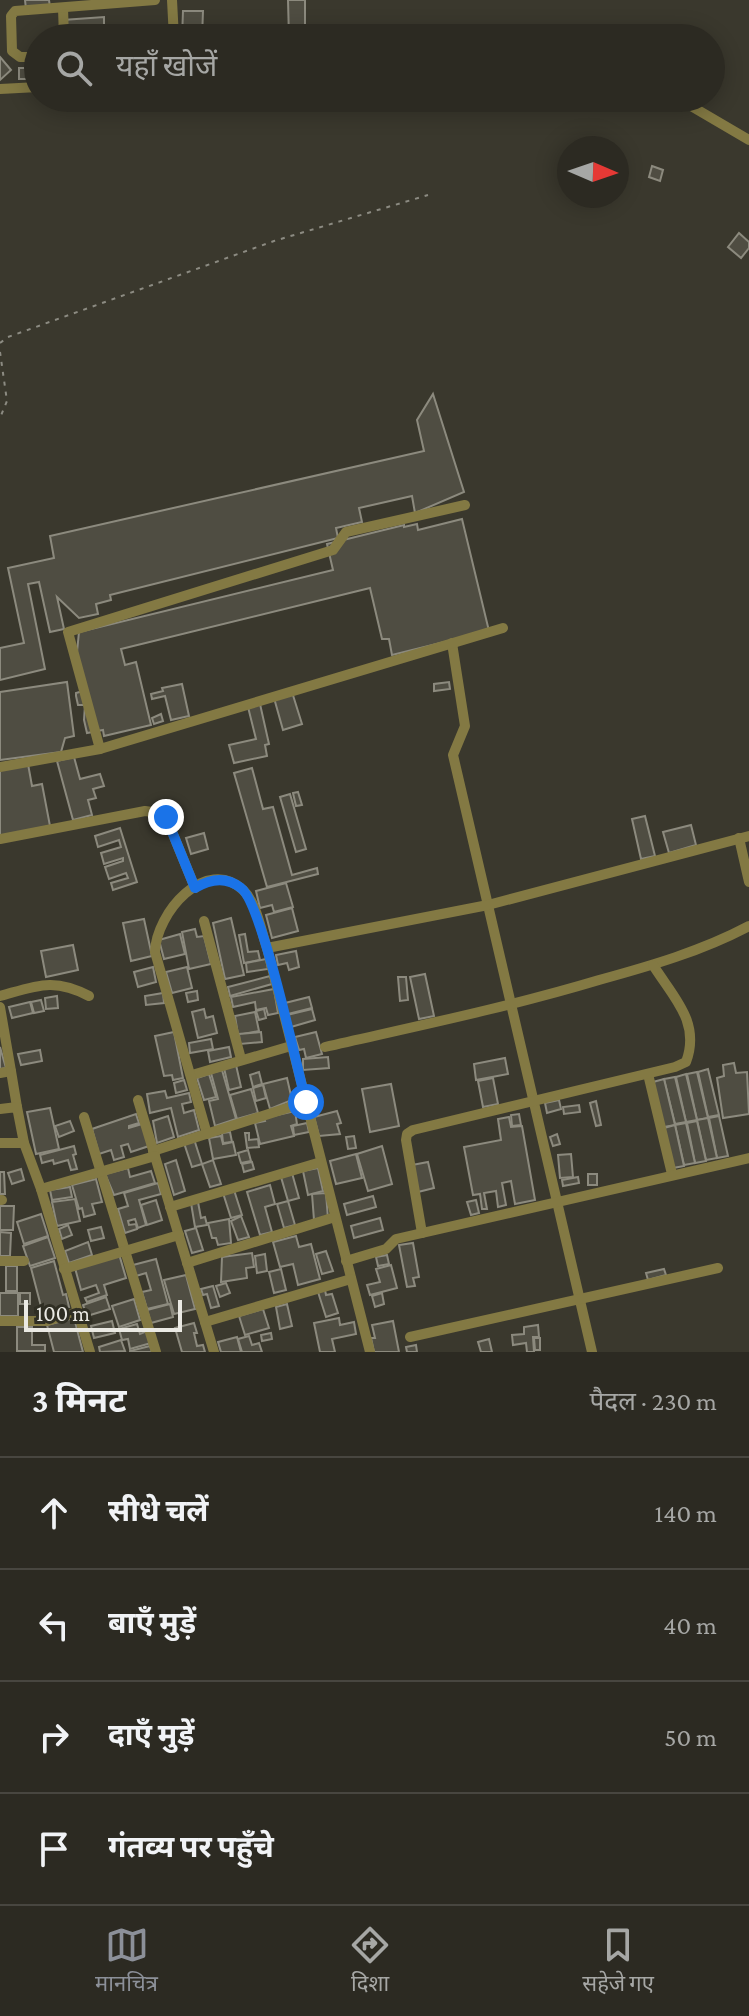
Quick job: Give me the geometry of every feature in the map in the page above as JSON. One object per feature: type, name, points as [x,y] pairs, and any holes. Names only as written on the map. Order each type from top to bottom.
[{"type":"street","points":[[24,56],[16,56],[5,36],[15,11],[155,0]]},
{"type":"street","points":[[172,0],[173,24]]},
{"type":"street","points":[[63,8],[64,24]]},
{"type":"street","points":[[0,89],[24,88]]},
{"type":"street","points":[[701,112],[749,140]]},
{"type":"street","points":[[100,749],[68,632],[333,550],[346,532],[465,505]]},
{"type":"street","points":[[0,767],[100,749],[503,628]]},
{"type":"street","points":[[452,643],[465,726],[453,755],[592,1352]]},
{"type":"street","points":[[0,839],[145,811],[159,813],[166,817],[195,888]]},
{"type":"street","points":[[267,948],[488,905],[744,837],[749,882]]},
{"type":"street","points":[[207,1134],[155,952],[155,939],[162,920],[174,902],[207,881],[226,880],[249,896],[267,948],[370,1352]]},
{"type":"street","points":[[204,921],[241,1059]]},
{"type":"street","points":[[325,1047],[511,1006],[653,965],[725,939],[749,926]]},
{"type":"street","points":[[422,1233],[407,1134],[420,1127],[534,1103],[686,1062],[692,1047],[689,1024],[653,965]]},
{"type":"street","points":[[0,996],[49,983],[65,985],[89,996]]},
{"type":"street","points":[[0,1007],[5,1072],[17,1107],[24,1143],[90,1352]]},
{"type":"street","points":[[192,1075],[291,1046]]},
{"type":"street","points":[[648,1074],[672,1174]]},
{"type":"street","points":[[138,1100],[214,1352]]},
{"type":"street","points":[[41,1189],[306,1102]]},
{"type":"street","points":[[0,1109],[17,1107]]},
{"type":"street","points":[[84,1117],[156,1352]]},
{"type":"street","points":[[0,1143],[24,1143]]},
{"type":"street","points":[[346,1261],[386,1249],[396,1239],[749,1158]]},
{"type":"street","points":[[170,1207],[321,1162]]},
{"type":"street","points":[[187,1263],[335,1217]]},
{"type":"street","points":[[64,1269],[179,1235]]},
{"type":"street","points":[[0,1261],[24,1261]]},
{"type":"street","points":[[410,1337],[718,1268]]},
{"type":"street","points":[[205,1322],[351,1279]]},
{"type":"street","points":[[0,1321],[47,1321],[78,1312]]},
{"type":"path","points":[[0,343],[8,337],[274,241],[428,195]]},
{"type":"path","points":[[0,352],[7,401],[0,418]]},
{"type":"building","points":[[25,0],[49,0],[50,7],[26,9]]},
{"type":"building","points":[[288,0],[305,0],[305,24],[289,24]]},
{"type":"building","points":[[183,11],[203,11],[203,24],[183,24]]},
{"type":"building","points":[[104,17],[104,24],[63,24],[63,20]]},
{"type":"building","points":[[0,57],[11,70],[0,80]]},
{"type":"building","points":[[19,68],[24,68],[24,79],[19,79]]},
{"type":"building","points":[[652,166],[663,170],[660,181],[649,177]]},
{"type":"building","points":[[739,233],[749,242],[749,248],[741,258],[728,247]]},
{"type":"building","points":[[433,394],[464,492],[415,513],[412,496],[359,508],[362,522],[336,528],[338,538],[110,595],[111,600],[96,604],[98,614],[79,618],[57,597],[64,629],[50,632],[39,582],[28,584],[45,669],[0,680],[0,648],[24,643],[8,568],[54,558],[50,536],[424,451],[417,420]]},
{"type":"building","points":[[462,519],[489,631],[392,655],[389,639],[382,639],[370,588],[121,649],[125,665],[136,662],[151,725],[104,736],[103,730],[87,733],[85,705],[78,705],[76,696],[76,693],[83,691],[76,662],[79,632],[333,570],[327,544],[404,525],[417,524],[418,530]]},
{"type":"building","points":[[67,682],[74,736],[65,738],[61,752],[0,760],[0,692]]},
{"type":"building","points":[[449,682],[450,689],[434,691],[434,684]]},
{"type":"building","points":[[182,684],[189,716],[171,720],[165,696],[152,699],[151,694]]},
{"type":"building","points":[[292,692],[302,724],[283,730],[274,698]]},
{"type":"building","points":[[260,704],[269,744],[265,745],[267,756],[234,763],[229,745],[256,739],[248,707]]},
{"type":"building","points":[[161,714],[163,721],[154,724],[152,718]]},
{"type":"building","points":[[74,757],[80,779],[100,774],[104,786],[93,789],[96,798],[88,800],[92,815],[73,820],[57,761]]},
{"type":"building","points":[[28,764],[32,786],[42,784],[50,826],[0,836],[0,770]]},
{"type":"building","points":[[252,768],[263,809],[273,807],[292,875],[317,868],[318,874],[267,887],[234,773]]},
{"type":"building","points":[[298,792],[302,805],[296,806],[293,793]]},
{"type":"building","points":[[290,794],[306,849],[296,852],[280,797]]},
{"type":"building","points":[[645,816],[655,856],[641,859],[632,819]]},
{"type":"building","points":[[691,825],[696,845],[669,853],[663,832]]},
{"type":"building","points":[[120,828],[137,882],[113,890],[111,883],[128,878],[126,873],[109,879],[105,867],[123,861],[123,858],[104,864],[101,853],[121,847],[119,840],[98,847],[95,836]]},
{"type":"building","points":[[204,833],[208,849],[191,854],[186,838]]},
{"type":"building","points":[[286,883],[293,907],[274,912],[272,905],[260,908],[256,891]]},
{"type":"building","points":[[292,908],[298,931],[272,938],[266,915]]},
{"type":"building","points":[[231,918],[244,975],[225,979],[213,923]]},
{"type":"building","points":[[144,919],[152,956],[131,961],[123,923]]},
{"type":"building","points":[[195,929],[197,937],[204,936],[211,964],[189,969],[182,932]]},
{"type":"building","points":[[180,934],[185,954],[164,959],[159,940]]},
{"type":"building","points":[[245,934],[248,952],[258,951],[260,960],[244,963],[239,935]]},
{"type":"building","points":[[73,945],[78,970],[46,977],[41,951]]},
{"type":"building","points":[[296,951],[299,967],[289,970],[287,963],[278,965],[276,955]]},
{"type":"building","points":[[266,959],[268,969],[247,972],[246,963]]},
{"type":"building","points":[[153,967],[156,982],[138,987],[134,972]]},
{"type":"building","points":[[187,967],[192,988],[172,993],[166,972]]},
{"type":"building","points":[[425,974],[434,1016],[419,1019],[410,977]]},
{"type":"building","points":[[270,976],[272,984],[230,996],[228,987]]},
{"type":"building","points":[[398,977],[406,977],[408,1000],[400,1001]]},
{"type":"building","points":[[274,989],[278,1013],[268,1015],[266,1008],[256,1010],[255,1002],[233,1007],[231,997]]},
{"type":"building","points":[[197,991],[198,1000],[188,1002],[186,993]]},
{"type":"building","points":[[163,993],[164,1003],[146,1005],[145,996]]},
{"type":"building","points":[[57,996],[58,1008],[46,1009],[45,998]]},
{"type":"building","points":[[309,997],[312,1008],[288,1014],[285,1003]]},
{"type":"building","points":[[41,1000],[44,1011],[34,1013],[31,1002]]},
{"type":"building","points":[[30,1002],[33,1013],[12,1018],[9,1007]]},
{"type":"building","points":[[204,1009],[206,1018],[213,1016],[217,1033],[198,1038],[192,1012]]},
{"type":"building","points":[[264,1009],[266,1018],[259,1020],[256,1011]]},
{"type":"building","points":[[312,1009],[315,1020],[291,1027],[287,1015]]},
{"type":"building","points":[[255,1012],[259,1031],[238,1035],[235,1016]]},
{"type":"building","points":[[174,1032],[183,1078],[173,1080],[172,1075],[164,1076],[155,1036]]},
{"type":"building","points":[[261,1032],[262,1042],[240,1044],[239,1034]]},
{"type":"building","points":[[316,1032],[322,1054],[306,1058],[304,1049],[299,1050],[295,1037]]},
{"type":"building","points":[[211,1039],[213,1049],[190,1053],[189,1043]]},
{"type":"building","points":[[0,1047],[6,1068],[0,1069]]},
{"type":"building","points":[[229,1047],[231,1057],[210,1062],[208,1051]]},
{"type":"building","points":[[40,1050],[42,1061],[21,1065],[18,1054]]},
{"type":"building","points":[[328,1057],[329,1068],[303,1070],[303,1059]]},
{"type":"building","points":[[505,1058],[508,1074],[476,1080],[474,1064]]},
{"type":"building","points":[[734,1063],[736,1073],[747,1072],[749,1114],[723,1118],[717,1078],[724,1076],[723,1065]]},
{"type":"building","points":[[236,1065],[241,1087],[229,1090],[224,1068]]},
{"type":"building","points":[[708,1069],[719,1115],[708,1117],[698,1072]]},
{"type":"building","points":[[222,1070],[236,1119],[215,1126],[209,1101],[218,1099],[211,1073]]},
{"type":"building","points":[[259,1072],[262,1084],[253,1087],[250,1075]]},
{"type":"building","points":[[697,1072],[708,1118],[697,1120],[687,1074]]},
{"type":"building","points":[[209,1074],[216,1097],[204,1100],[197,1078]]},
{"type":"building","points":[[686,1074],[697,1120],[686,1122],[676,1077]]},
{"type":"building","points":[[675,1077],[686,1122],[675,1124],[664,1079]]},
{"type":"building","points":[[287,1078],[292,1100],[270,1109],[263,1084]]},
{"type":"building","points":[[493,1078],[498,1104],[483,1107],[478,1081]]},
{"type":"building","points":[[664,1079],[675,1125],[664,1127],[653,1082]]},
{"type":"building","points":[[184,1080],[187,1090],[176,1093],[174,1083]]},
{"type":"building","points":[[391,1084],[399,1126],[370,1132],[362,1089]]},
{"type":"building","points":[[263,1085],[266,1098],[256,1101],[253,1088]]},
{"type":"building","points":[[251,1089],[258,1113],[237,1119],[230,1095]]},
{"type":"building","points":[[165,1091],[167,1098],[189,1093],[191,1102],[182,1104],[184,1113],[194,1110],[199,1130],[178,1137],[171,1108],[150,1113],[147,1094]]},
{"type":"building","points":[[559,1100],[561,1109],[547,1113],[545,1103]]},
{"type":"building","points":[[596,1101],[601,1125],[596,1126],[590,1103]]},
{"type":"building","points":[[579,1105],[580,1112],[564,1114],[563,1107]]},
{"type":"building","points":[[50,1108],[59,1149],[36,1154],[27,1112]]},
{"type":"building","points":[[295,1111],[297,1124],[291,1126],[294,1136],[260,1144],[255,1123]]},
{"type":"building","points":[[337,1111],[341,1123],[337,1124],[340,1134],[319,1136],[314,1117]]},
{"type":"building","points":[[136,1114],[139,1123],[129,1128],[142,1124],[149,1146],[131,1152],[128,1144],[121,1146],[124,1157],[114,1160],[111,1150],[99,1154],[92,1129]]},
{"type":"building","points":[[519,1114],[521,1125],[512,1126],[511,1115]]},
{"type":"building","points":[[168,1116],[174,1137],[157,1143],[153,1121]]},
{"type":"building","points":[[719,1116],[728,1156],[717,1158],[709,1118]]},
{"type":"building","points":[[509,1117],[511,1127],[522,1126],[535,1200],[515,1204],[511,1181],[502,1183],[506,1205],[498,1207],[496,1191],[484,1193],[487,1209],[482,1209],[480,1194],[473,1195],[464,1147],[501,1140],[498,1119]]},
{"type":"building","points":[[708,1118],[717,1158],[706,1160],[697,1120]]},
{"type":"building","points":[[70,1121],[74,1131],[59,1137],[55,1126]]},
{"type":"building","points":[[697,1121],[706,1161],[695,1163],[687,1123]]},
{"type":"building","points":[[307,1123],[309,1132],[294,1135],[293,1126]]},
{"type":"building","points":[[686,1123],[695,1163],[684,1165],[675,1125]]},
{"type":"building","points":[[675,1125],[684,1166],[673,1168],[664,1128]]},
{"type":"building","points":[[230,1132],[232,1142],[223,1143],[222,1133]]},
{"type":"building","points":[[245,1133],[249,1133],[249,1140],[258,1139],[259,1147],[247,1148]]},
{"type":"building","points":[[557,1134],[560,1144],[553,1146],[550,1137]]},
{"type":"building","points":[[221,1136],[223,1144],[233,1142],[236,1155],[213,1159],[209,1138]]},
{"type":"building","points":[[354,1136],[356,1148],[348,1149],[346,1137]]},
{"type":"building","points":[[194,1139],[202,1164],[192,1167],[184,1143]]},
{"type":"building","points":[[74,1146],[77,1169],[71,1170],[68,1160],[42,1163],[40,1155]]},
{"type":"building","points":[[382,1146],[392,1184],[368,1191],[357,1154]]},
{"type":"building","points":[[248,1150],[251,1161],[241,1163],[238,1153]]},
{"type":"building","points":[[356,1154],[362,1178],[336,1184],[330,1161]]},
{"type":"building","points":[[571,1154],[573,1177],[560,1178],[558,1155]]},
{"type":"building","points":[[176,1160],[185,1191],[174,1195],[165,1164]]},
{"type":"building","points":[[213,1160],[221,1184],[210,1187],[202,1164]]},
{"type":"building","points":[[252,1162],[254,1169],[244,1172],[242,1164]]},
{"type":"building","points":[[428,1162],[434,1188],[418,1192],[412,1165]]},
{"type":"building","points":[[128,1168],[130,1177],[151,1171],[155,1183],[114,1195],[105,1174]]},
{"type":"building","points":[[318,1168],[323,1191],[308,1195],[303,1171]]},
{"type":"building","points":[[21,1169],[24,1180],[12,1184],[8,1173]]},
{"type":"building","points":[[0,1172],[4,1172],[5,1194],[0,1194]]},
{"type":"building","points":[[292,1173],[299,1198],[288,1201],[281,1177]]},
{"type":"building","points":[[588,1174],[597,1174],[597,1185],[588,1185]]},
{"type":"building","points":[[578,1177],[579,1183],[563,1186],[562,1180]]},
{"type":"building","points":[[96,1179],[102,1202],[92,1204],[95,1214],[84,1217],[72,1185]]},
{"type":"building","points":[[158,1183],[161,1194],[139,1200],[146,1225],[138,1228],[135,1219],[128,1221],[129,1225],[136,1224],[137,1229],[125,1233],[118,1209],[128,1206],[124,1193]]},
{"type":"building","points":[[270,1185],[275,1204],[265,1207],[272,1232],[260,1235],[247,1192]]},
{"type":"building","points":[[70,1187],[72,1197],[52,1200],[50,1190]]},
{"type":"building","points":[[234,1190],[242,1215],[231,1218],[223,1193]]},
{"type":"building","points":[[326,1193],[328,1219],[314,1220],[312,1194]]},
{"type":"building","points":[[373,1196],[376,1207],[347,1215],[344,1204]]},
{"type":"building","points":[[75,1199],[80,1221],[57,1226],[52,1202]]},
{"type":"building","points":[[156,1200],[162,1220],[147,1225],[141,1205]]},
{"type":"building","points":[[476,1200],[479,1213],[471,1215],[467,1202]]},
{"type":"building","points":[[288,1201],[295,1225],[284,1228],[277,1204]]},
{"type":"building","points":[[198,1202],[201,1218],[205,1217],[207,1225],[195,1227],[191,1203]]},
{"type":"building","points":[[0,1206],[14,1206],[13,1230],[0,1230]]},
{"type":"building","points":[[41,1214],[48,1236],[24,1244],[17,1222]]},
{"type":"building","points":[[241,1216],[249,1237],[238,1240],[231,1221]]},
{"type":"building","points":[[380,1218],[383,1230],[354,1238],[351,1226]]},
{"type":"building","points":[[229,1219],[231,1243],[218,1245],[216,1238],[212,1238],[208,1223]]},
{"type":"building","points":[[68,1225],[72,1235],[62,1239],[59,1229]]},
{"type":"building","points":[[101,1227],[104,1238],[91,1241],[88,1230]]},
{"type":"building","points":[[196,1228],[203,1250],[192,1253],[185,1231]]},
{"type":"building","points":[[0,1232],[11,1233],[10,1256],[0,1256]]},
{"type":"building","points":[[296,1236],[299,1247],[311,1244],[320,1279],[298,1285],[293,1264],[280,1267],[273,1242]]},
{"type":"building","points":[[48,1237],[55,1258],[30,1266],[23,1246]]},
{"type":"building","points":[[88,1242],[92,1255],[69,1263],[65,1251]]},
{"type":"building","points":[[413,1243],[419,1277],[413,1278],[415,1286],[407,1287],[399,1245]]},
{"type":"building","points":[[326,1251],[333,1271],[322,1274],[316,1254]]},
{"type":"building","points":[[252,1253],[254,1267],[246,1268],[247,1278],[221,1282],[222,1257]]},
{"type":"building","points":[[119,1254],[126,1278],[104,1285],[107,1295],[87,1302],[85,1298],[99,1293],[96,1285],[81,1290],[75,1268]]},
{"type":"building","points":[[265,1254],[267,1271],[257,1273],[255,1256]]},
{"type":"building","points":[[387,1255],[389,1264],[378,1266],[376,1257]]},
{"type":"building","points":[[156,1259],[168,1304],[147,1309],[142,1292],[151,1290],[146,1273],[136,1276],[133,1265]]},
{"type":"building","points":[[54,1261],[69,1307],[43,1314],[31,1268]]},
{"type":"building","points":[[391,1265],[397,1288],[370,1295],[367,1285],[380,1282],[376,1269]]},
{"type":"building","points":[[6,1266],[17,1266],[17,1291],[6,1291]]},
{"type":"building","points":[[281,1269],[286,1290],[274,1293],[269,1272]]},
{"type":"building","points":[[664,1269],[666,1275],[648,1280],[646,1273]]},
{"type":"building","points":[[186,1275],[195,1309],[174,1314],[164,1280]]},
{"type":"building","points":[[226,1283],[230,1293],[220,1297],[216,1286]]},
{"type":"building","points":[[213,1286],[219,1306],[211,1308],[207,1294],[203,1295],[201,1289]]},
{"type":"building","points":[[325,1290],[326,1295],[332,1294],[338,1313],[326,1317],[318,1292]]},
{"type":"building","points":[[0,1293],[18,1293],[18,1316],[0,1316]]},
{"type":"building","points":[[20,1293],[30,1293],[30,1304],[20,1304]]},
{"type":"building","points":[[382,1293],[384,1304],[375,1307],[372,1296]]},
{"type":"building","points":[[106,1297],[110,1309],[87,1316],[83,1305]]},
{"type":"building","points":[[134,1299],[140,1320],[119,1327],[112,1306]]},
{"type":"building","points":[[170,1304],[173,1317],[151,1323],[147,1310]]},
{"type":"building","points":[[287,1304],[292,1326],[280,1329],[276,1307]]},
{"type":"building","points":[[263,1309],[269,1328],[245,1335],[239,1316]]},
{"type":"building","points":[[74,1318],[83,1352],[54,1352],[47,1325]]},
{"type":"building","points":[[339,1318],[340,1325],[354,1322],[356,1334],[332,1339],[335,1352],[320,1352],[314,1323]]},
{"type":"building","points":[[112,1321],[115,1333],[94,1338],[91,1326]]},
{"type":"building","points":[[393,1321],[399,1352],[374,1352],[372,1325]]},
{"type":"building","points":[[194,1323],[197,1346],[203,1345],[205,1352],[182,1352],[175,1328]]},
{"type":"building","points":[[137,1324],[140,1334],[147,1331],[151,1343],[130,1349],[128,1339],[122,1340],[119,1329]]},
{"type":"building","points":[[538,1325],[539,1337],[533,1337],[534,1352],[527,1352],[526,1343],[513,1345],[512,1335],[524,1334],[524,1327]]},
{"type":"building","points":[[17,1327],[32,1327],[32,1345],[45,1345],[45,1351],[17,1351]]},
{"type":"building","points":[[271,1333],[272,1339],[262,1341],[261,1335]]},
{"type":"building","points":[[249,1336],[252,1345],[259,1343],[262,1352],[242,1352],[238,1339]]},
{"type":"building","points":[[237,1337],[241,1352],[221,1352],[218,1342]]},
{"type":"building","points":[[534,1338],[540,1338],[540,1350],[535,1350]]},
{"type":"building","points":[[489,1339],[492,1352],[481,1352],[478,1342]]},
{"type":"building","points":[[121,1340],[125,1351],[100,1352],[99,1347]]},
{"type":"building","points":[[416,1345],[417,1352],[407,1352],[406,1347]]},
{"type":"building","points":[[150,1346],[152,1352],[130,1352],[130,1351]]},
{"type":"route","points":[[166,817],[195,888],[207,881],[226,880],[249,896],[267,948],[306,1102]]}]
